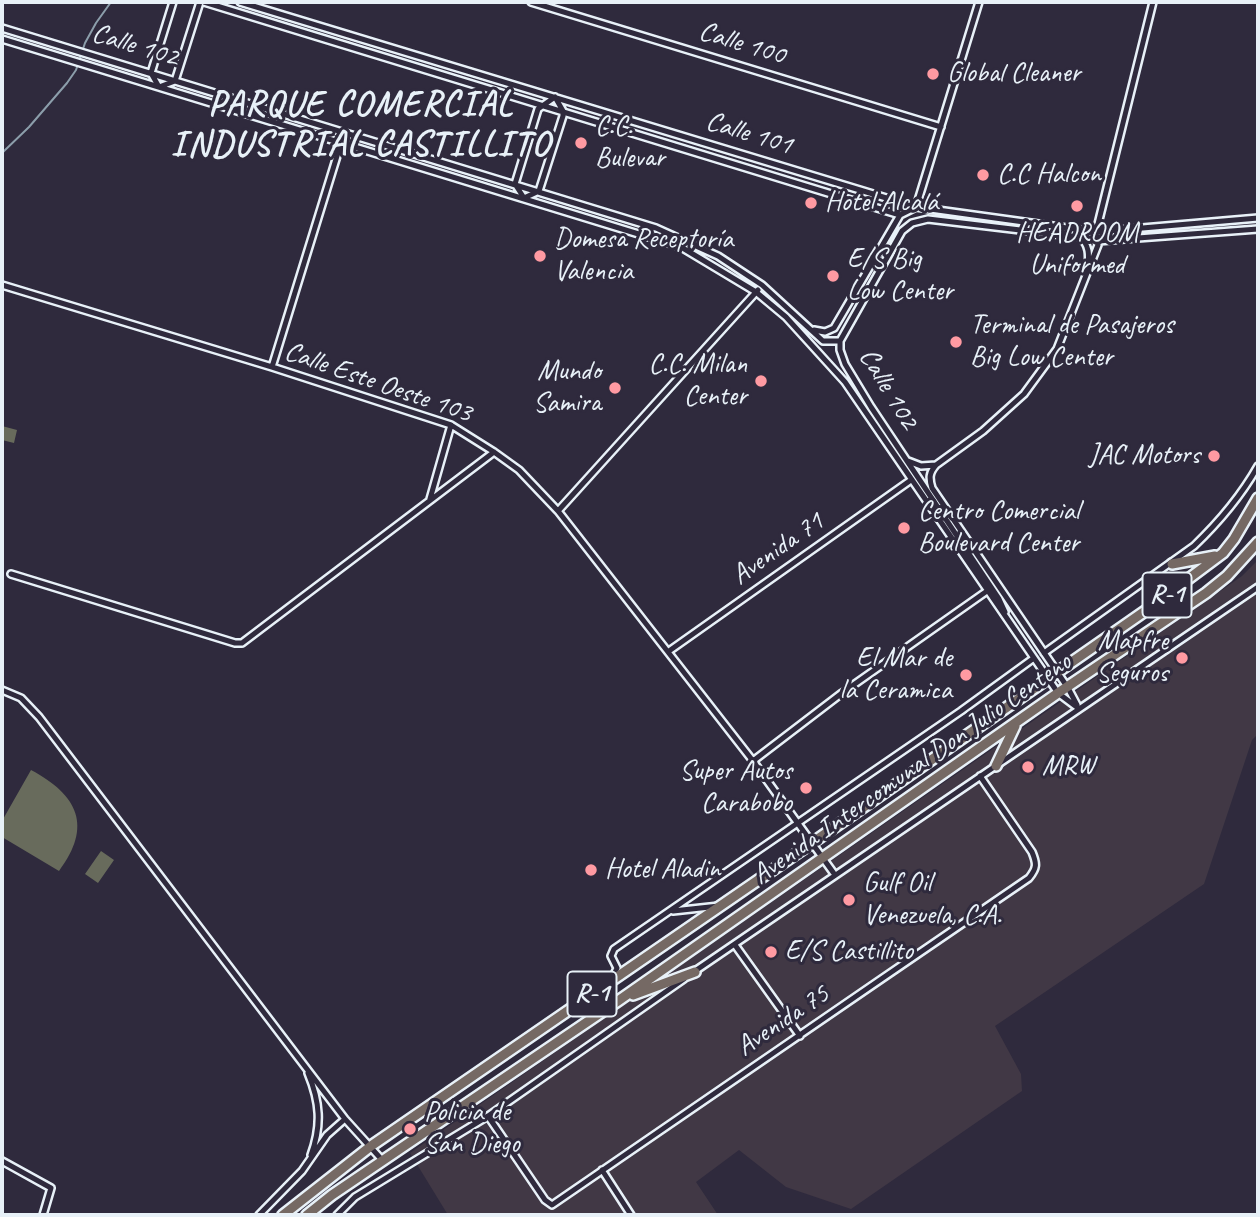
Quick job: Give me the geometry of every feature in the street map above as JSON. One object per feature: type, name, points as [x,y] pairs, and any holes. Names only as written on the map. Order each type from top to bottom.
[{"type":"main road","name":"Avenida Intercomunal Don Julio Centeno","points":[[283,1215],[371,1146],[1058,673],[1223,552],[1234,540],[1258,498]]},
{"type":"main road","name":"Avenida Intercomunal Don Julio Centeno","points":[[307,1215],[1016,725],[1058,692],[1068,688],[1206,593],[1253,554],[1258,542]]},
{"type":"main road","points":[[1172,564],[1206,559],[1223,552]]},
{"type":"main road","points":[[996,765],[1016,725]]},
{"type":"main road","points":[[618,1001],[695,972]]},
{"type":"street","points":[[173,2],[151,73],[159,87],[175,80],[202,2]]},
{"type":"street","name":"Calle 101","points":[[202,2],[900,215]]},
{"type":"street","name":"Calle 101","points":[[240,2],[916,207],[1096,232],[1258,218]]},
{"type":"street","name":"Calle 100","points":[[531,2],[941,127]]},
{"type":"street","points":[[814,330],[825,332],[834,328],[900,215],[916,207],[979,2]]},
{"type":"street","points":[[1078,708],[1068,688],[929,479],[936,465],[1003,414],[1024,394],[1057,349],[1098,241],[1096,232],[1153,2]]},
{"type":"street","name":"Calle 102","points":[[2,28],[656,228],[718,256],[762,285],[823,341],[840,341],[839,350],[845,364],[999,599],[1008,618]]},
{"type":"street","name":"Calle 102","points":[[2,39],[681,247],[756,292],[786,317],[845,383],[1058,692],[1078,708]]},
{"type":"street","points":[[555,97],[563,111],[539,191],[524,198],[515,184],[538,108],[555,97]]},
{"type":"street","points":[[688,149],[690,138]]},
{"type":"street","points":[[272,367],[341,143]]},
{"type":"street","points":[[844,196],[848,186]]},
{"type":"street","points":[[955,222],[956,212]]},
{"type":"street","points":[[840,341],[902,231],[912,223],[928,219],[1079,237],[1085,240],[1088,267]]},
{"type":"street","points":[[1098,241],[1258,229]]},
{"type":"street","points":[[875,257],[880,270]]},
{"type":"street","name":"Calle Este Oeste 103","points":[[2,285],[451,425],[494,452],[519,470],[558,511],[753,761],[835,875]]},
{"type":"street","points":[[558,511],[762,285]]},
{"type":"street","points":[[430,500],[451,425]]},
{"type":"street","points":[[11,574],[242,643],[494,452]]},
{"type":"street","points":[[906,460],[921,466],[936,465]]},
{"type":"street","name":"Avenida Intercomunal Don Julio Centeno","points":[[1044,653],[1172,564],[1215,526],[1258,466]]},
{"type":"street","name":"Avenida 71","points":[[669,651],[911,480]]},
{"type":"street","name":"Avenida Intercomunal Don Julio Centeno","points":[[337,1215],[355,1198],[488,1116],[1078,708],[1258,587]]},
{"type":"street","points":[[753,761],[842,693],[987,591]]},
{"type":"street","name":"Avenida Intercomunal Don Julio Centeno","points":[[610,982],[617,968],[611,956],[612,952],[1034,658]]},
{"type":"street","points":[[2,690],[21,698],[39,717],[345,1119],[383,1161]]},
{"type":"street","name":"Avenida 75","points":[[488,1116],[545,1200],[552,1205],[1029,878],[1037,863],[1032,852],[980,776]]},
{"type":"street","points":[[670,911],[722,905]]},
{"type":"street","points":[[734,945],[800,1036]]},
{"type":"street","points":[[305,1067],[319,1109],[320,1125],[309,1161]]},
{"type":"street","points":[[259,1215],[309,1161],[327,1135],[345,1119]]},
{"type":"street","points":[[2,1161],[51,1188],[43,1215]]},
{"type":"street","points":[[602,1171],[631,1215]]},
{"type":"shaded area","points":[[1258,560],[1258,734],[1252,740],[1204,884],[995,1026],[1021,1074],[1022,1091],[851,1209],[786,1187],[739,1150],[696,1182],[718,1215],[448,1215],[410,1153],[1242,576]]},
{"type":"green space","points":[[2,426],[17,430],[14,443],[2,440]]},
{"type":"green space","points":[[31,770],[60,790],[75,813],[76,840],[59,871],[2,837],[2,821]]},
{"type":"green space","points":[[101,851],[114,860],[98,883],[85,874]]},
{"type":"waterway","points":[[2,153],[67,83],[76,70],[85,43],[111,2]]},
{"type":"place","name":"Global Cleaner","points":[[933,74]]},
{"type":"place","name":"C.C. Bulevar","points":[[581,143]]},
{"type":"place","name":"C.C Halcon","points":[[983,175]]},
{"type":"place","name":"Hotel Alcalá","points":[[811,203]]},
{"type":"place","name":"HEADROOM Uniformed","points":[[1077,206]]},
{"type":"place","name":"Domesa Receptoría Valencia","points":[[540,256]]},
{"type":"place","name":"E/S Big Low Center","points":[[833,276]]},
{"type":"place","name":"Terminal de Pasajeros Big Low Center","points":[[956,342]]},
{"type":"place","name":"C.C. Milan Center","points":[[761,381]]},
{"type":"place","name":"Mundo Samira","points":[[615,388]]},
{"type":"place","name":"JAC Motors","points":[[1214,456]]},
{"type":"place","name":"Centro Comercial Boulevard Center","points":[[904,528]]},
{"type":"place","name":"Mapfre Seguros","points":[[1182,658]]},
{"type":"place","name":"El Mar de la Ceramica","points":[[966,675]]},
{"type":"place","name":"MRW","points":[[1028,767]]},
{"type":"place","name":"Super Autos Carabobo","points":[[806,788]]},
{"type":"place","name":"Hotel Aladin","points":[[591,870]]},
{"type":"place","name":"Gulf Oil Venezuela, C.A.","points":[[849,900]]},
{"type":"place","name":"E/S Castillito","points":[[771,952]]},
{"type":"place","name":"Policia de San Diego","points":[[410,1129]]},
{"type":"district","name":"PARQUE COMERCIAL INDUSTRIAL CASTILLITO","points":[[361,126]]}]
